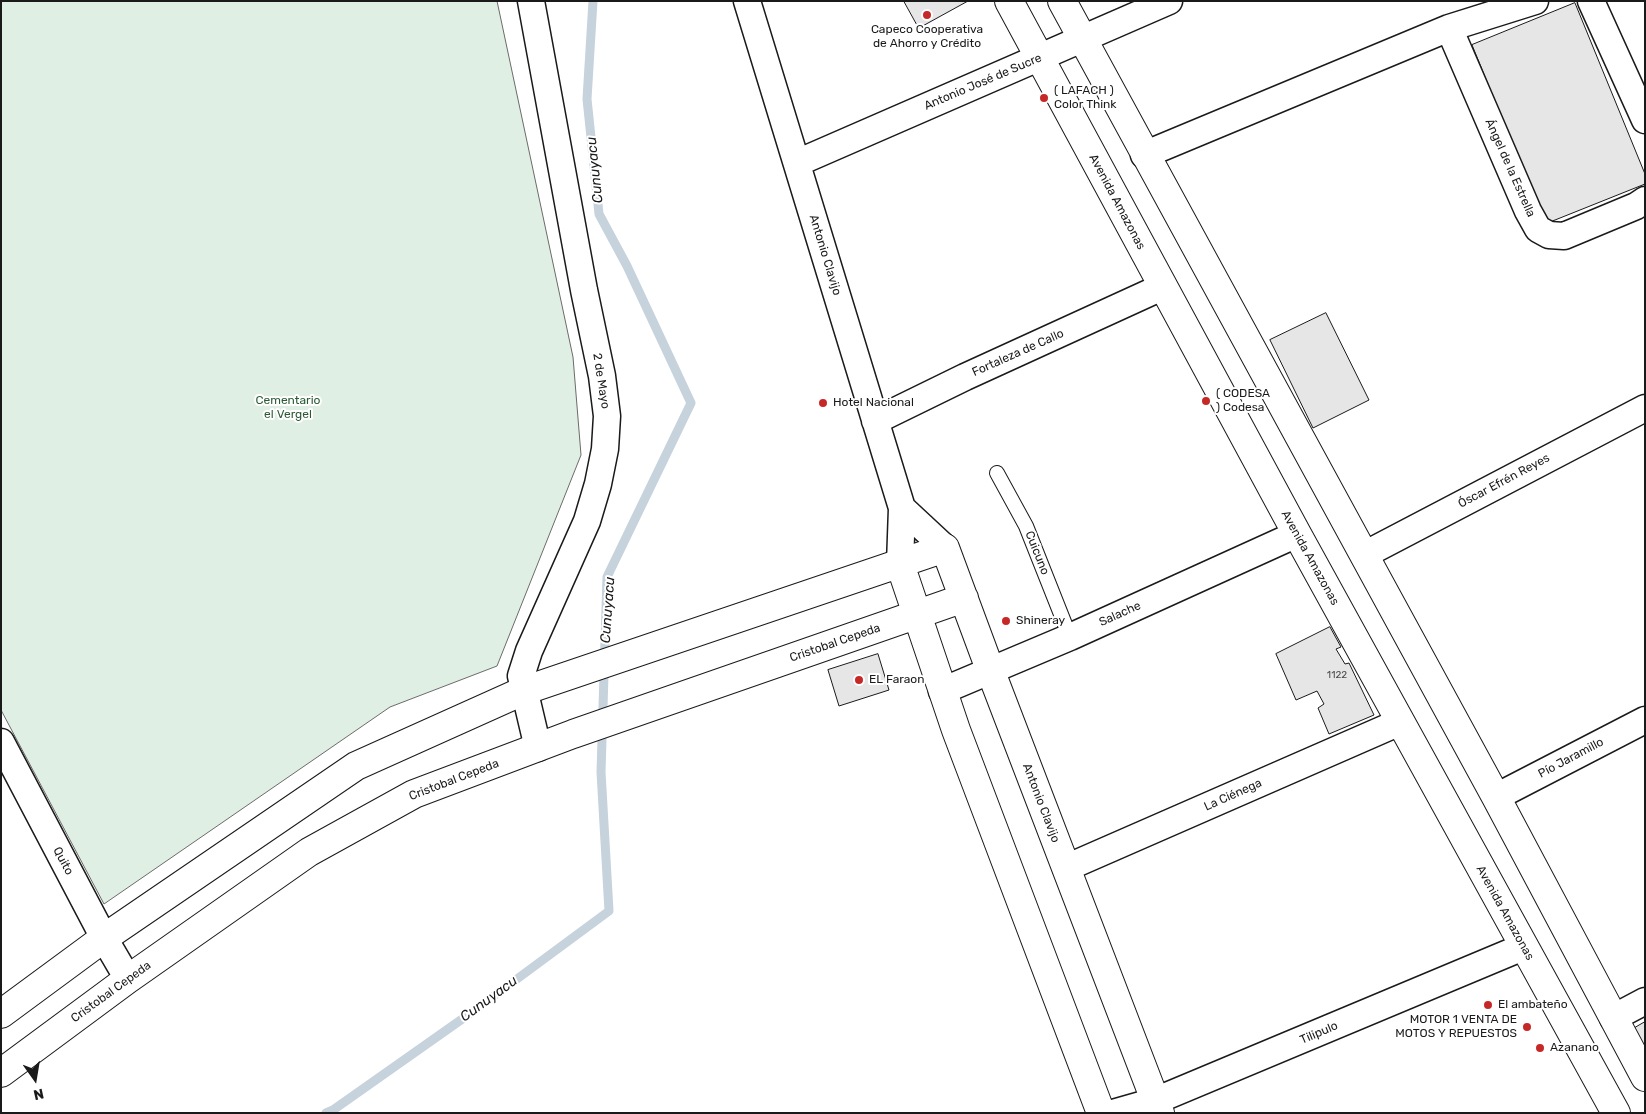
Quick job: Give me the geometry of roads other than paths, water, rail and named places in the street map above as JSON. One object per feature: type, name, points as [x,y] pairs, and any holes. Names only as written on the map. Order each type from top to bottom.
[{"type":"street","name":"2 de Mayo","points":[[531,1],[584,290],[602,376],[607,416],[605,449],[598,484],[587,521],[524,665],[521,676],[523,692],[538,748]]},
{"type":"street","name":"Antonio Clavijo","points":[[747,1],[902,508],[900,564],[916,615],[942,691],[1101,1113]]},
{"type":"street","name":"Avenida Amazonas","points":[[1009,1],[1162,288],[1616,1113]]},
{"type":"street","points":[[1062,1],[1144,155],[1496,797],[1645,1076]]},
{"type":"street","name":"Antonio José de Sucre","points":[[797,163],[1169,1]]},
{"type":"street","points":[[1144,155],[1449,28],[1535,1]]},
{"type":"street","points":[[1591,1],[1645,120]]},
{"type":"street","name":"Ángel de la Estrella","points":[[1449,28],[1538,229],[1550,235],[1564,236],[1636,206],[1645,200]]},
{"type":"street","name":"Fortaleza de Callo","points":[[875,421],[965,377],[1162,288]]},
{"type":"street","name":"Óscar Efrén Reyes","points":[[1364,555],[1645,408]]},
{"type":"street","name":"Antonio Clavijo","points":[[902,508],[945,548],[990,672],[1158,1107]]},
{"type":"street","name":"Salache","points":[[942,691],[1070,637],[1297,534]]},
{"type":"street","points":[[1,1014],[104,938],[356,766],[523,692],[945,548]]},
{"type":"street","name":"Cristobal Cepeda","points":[[1,1073],[128,979],[309,852],[414,794],[573,734],[964,598]]},
{"type":"street","name":"Pío Jaramillo","points":[[1496,797],[1645,720]]},
{"type":"street","name":"La Ciénega","points":[[1066,868],[1400,722]]},
{"type":"street","name":"Quito","points":[[1,742],[104,938],[128,979]]},
{"type":"street","name":"Tilipulo","points":[[1113,1113],[1158,1107],[1523,947]]},
{"type":"street","points":[[1613,1018],[1645,1000]]},
{"type":"lane","name":"Cuicuno","points":[[997,473],[1026,526],[1070,637]]},
{"type":"waterway","name":"Cunuyacu","points":[[326,1113],[333,1110],[475,1010],[609,911],[601,772],[607,577],[691,403],[627,266],[599,214],[587,99],[593,1]]},
{"type":"place","name":"Capeco Cooperativa de Ahorro y Crédito","points":[[927,15]]},
{"type":"place","name":"( LAFACH ) Color Think","points":[[1044,98]]},
{"type":"place","name":"( CODESA ) Codesa","points":[[1206,401]]},
{"type":"place","name":"Hotel Nacional","points":[[823,403]]},
{"type":"place","name":"Shineray","points":[[1006,621]]},
{"type":"place","name":"EL Faraon","points":[[859,680]]},
{"type":"place","name":"El ambateño","points":[[1488,1005]]},
{"type":"place","name":"MOTOR 1 VENTA DE MOTOS Y REPUESTOS","points":[[1527,1027]]},
{"type":"place","name":"Azanano","points":[[1540,1048]]},
{"type":"park label","name":"Cementario el Vergel","points":[[288,408]]}]
